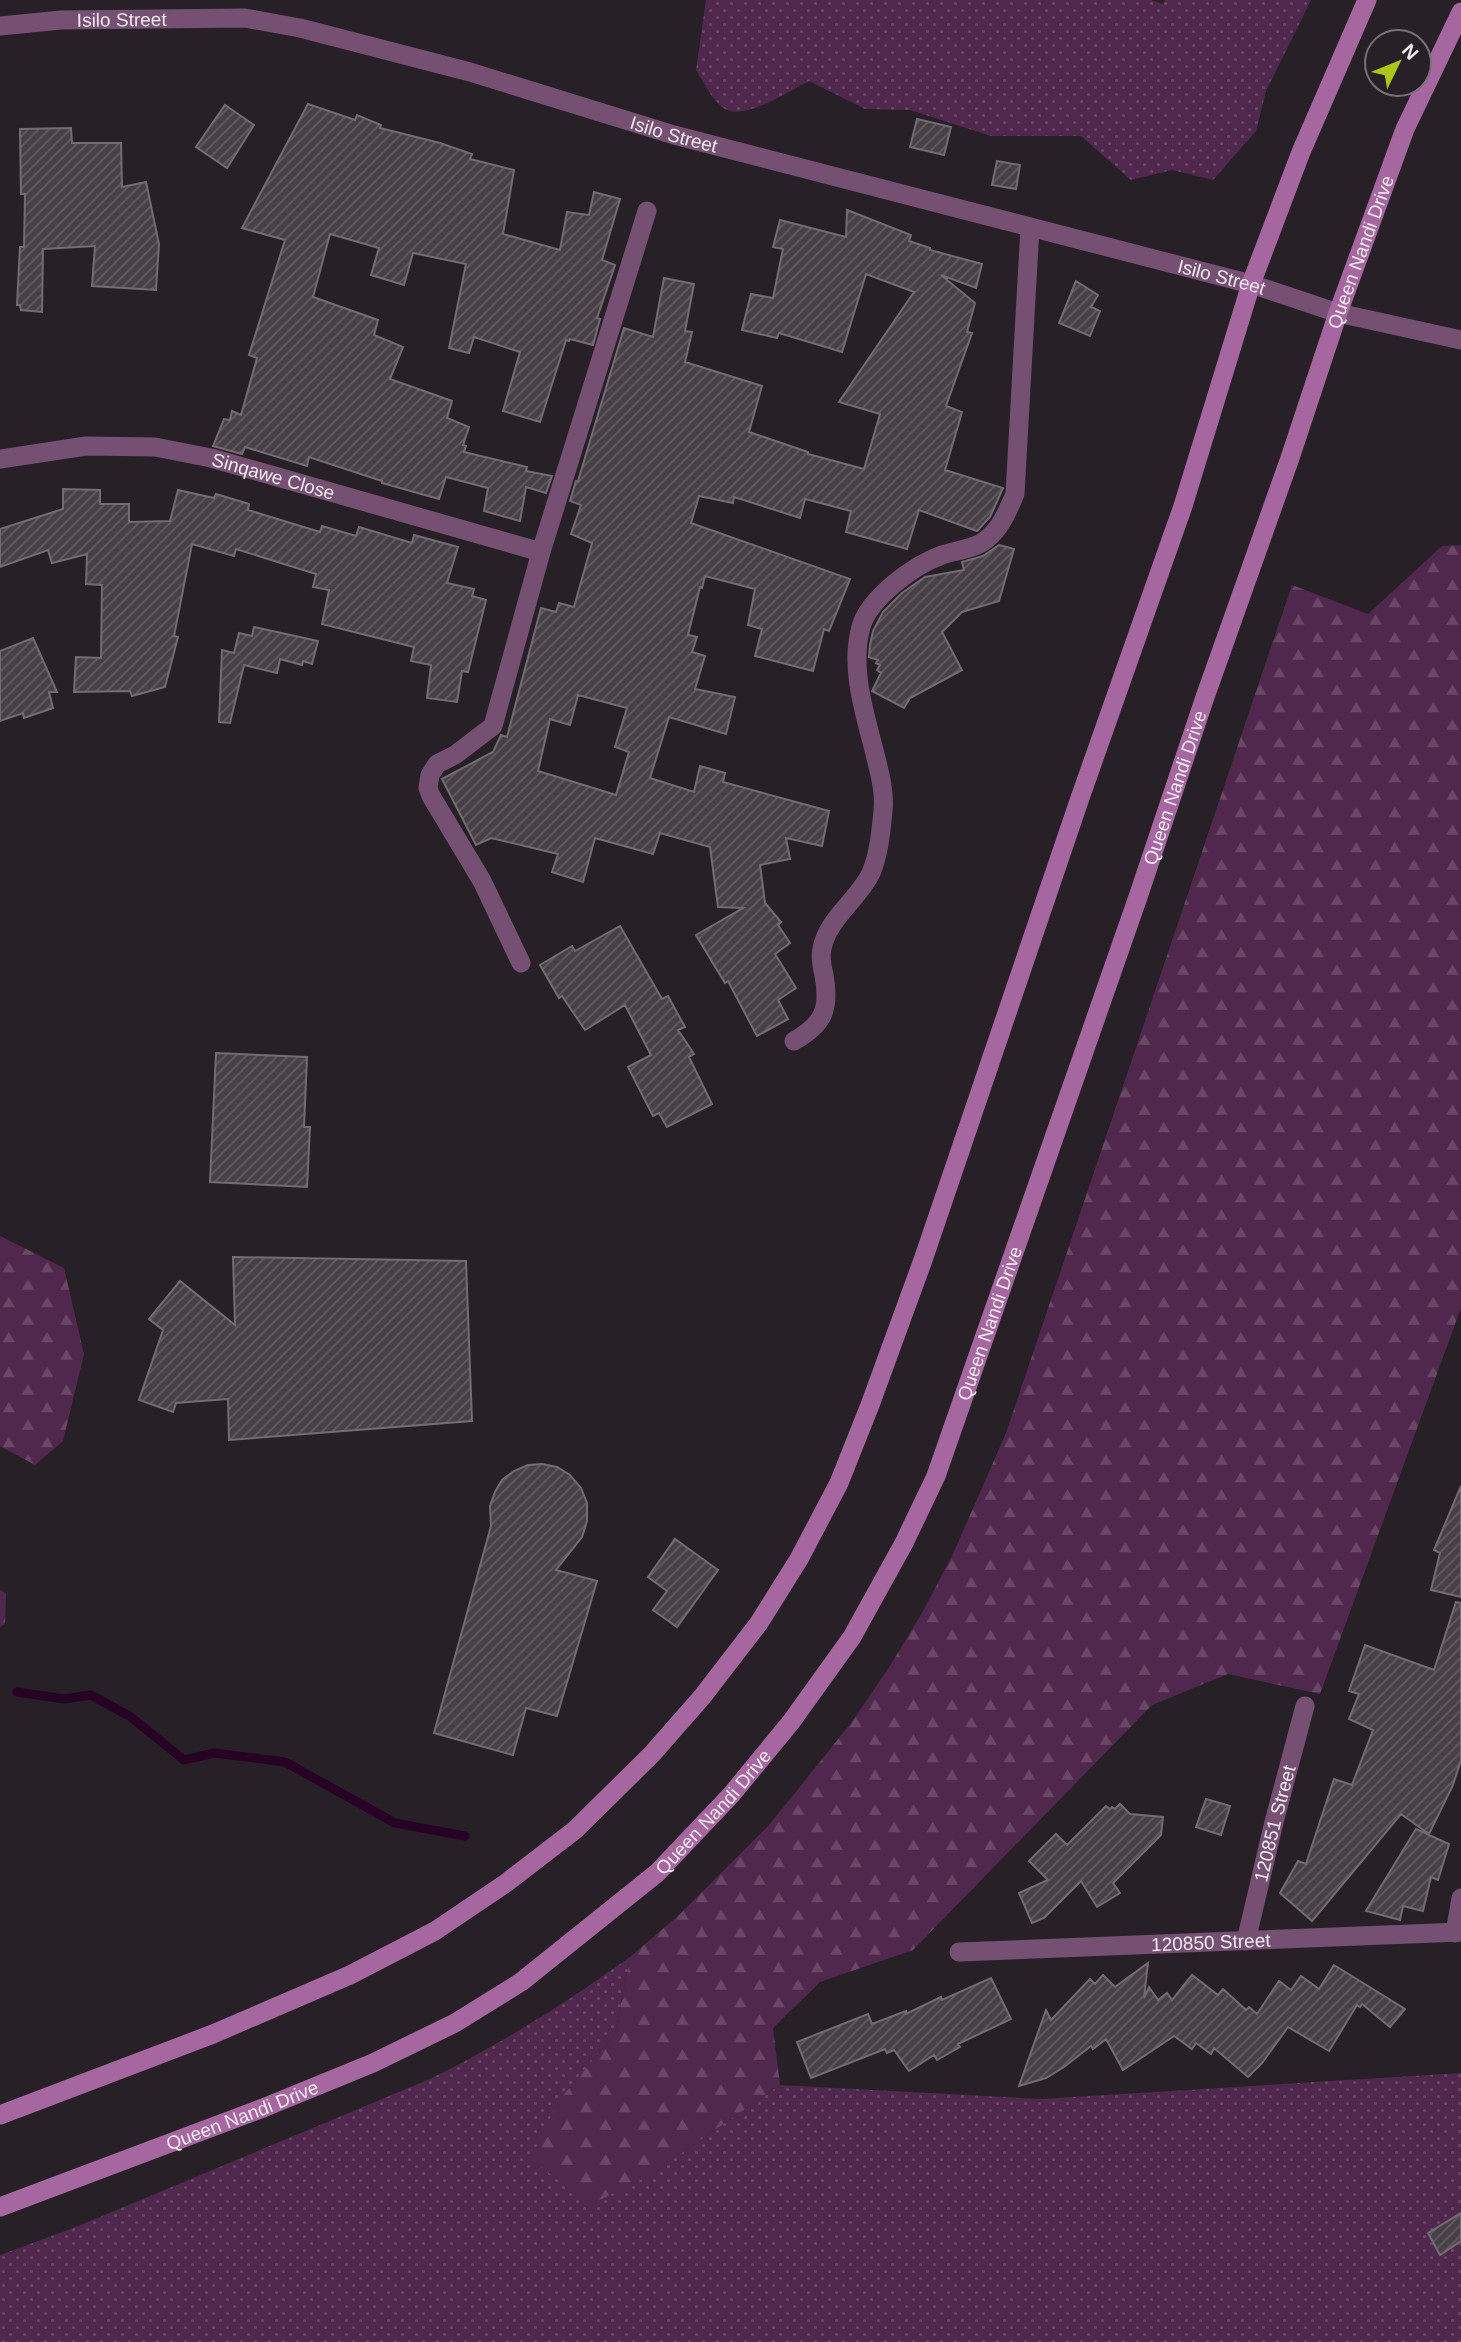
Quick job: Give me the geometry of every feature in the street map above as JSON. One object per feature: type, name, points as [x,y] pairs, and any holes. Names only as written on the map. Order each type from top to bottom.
[{"type":"main road","points":[[0,2115],[225,2028],[350,1975],[435,1931],[575,1830],[652,1754],[702,1697],[759,1623],[799,1559],[839,1483],[879,1381],[1183,506],[1251,284],[1301,152],[1367,0]]},
{"type":"main road","name":"Queen Nandi Drive","points":[[0,2207],[263,2108],[373,2063],[455,2022],[521,1982],[657,1873],[731,1795],[791,1723],[852,1637],[904,1543],[936,1476],[1338,313],[1405,129],[1461,12]]},
{"type":"street","name":"Isilo Street","points":[[0,26],[61,20],[245,18],[300,28],[470,72],[674,135],[1251,284],[1338,313],[1461,340]]},
{"type":"street","points":[[521,963],[482,881],[428,788],[430,775],[437,764],[455,755],[493,726],[541,552],[647,211]]},
{"type":"street","points":[[794,1041],[810,1032],[824,1012],[827,998],[821,961],[823,945],[831,927],[870,873],[878,847],[884,807],[882,782],[859,681],[856,656],[861,626],[881,593],[939,556],[986,540],[1005,517],[1015,495],[1030,227]]},
{"type":"street","name":"Sinqawe Close","points":[[0,459],[86,446],[155,447],[211,458],[541,552]]},
{"type":"street","name":"120851 Street","points":[[1246,1941],[1305,1706]]},
{"type":"street","points":[[1458,1933],[1461,1898]]},
{"type":"street","name":"120850 Street","points":[[960,1952],[1458,1933]]},
{"type":"green space","points":[[706,0],[1151,0],[1163,4],[1165,0],[1311,0],[1266,91],[1256,131],[1213,180],[1172,170],[1131,180],[1081,136],[991,136],[910,110],[865,109],[809,81],[753,109],[731,111],[714,99],[696,70]]},
{"type":"green space","points":[[1461,545],[1461,1308],[1320,1694],[1228,1674],[1152,1705],[913,1950],[820,1982],[773,2028],[780,2085],[645,2178],[589,2205],[531,2159],[558,2101],[615,2034],[630,1957],[679,1915],[770,1824],[851,1723],[922,1613],[953,1554],[1006,1433],[1292,585],[1368,614],[1442,546]]},
{"type":"green space","points":[[0,1236],[64,1268],[84,1354],[63,1441],[35,1465],[0,1446]]},
{"type":"green space","points":[[0,1590],[6,1593],[5,1624],[0,1627]]},
{"type":"green space","points":[[630,1957],[615,2034],[558,2101],[645,2178],[780,2085],[1041,2099],[1461,2073],[1461,2342],[0,2342],[0,2255],[76,2227],[430,2079],[533,2022]]},
{"type":"building","points":[[308,104],[355,120],[357,115],[381,125],[380,128],[440,143],[472,154],[470,159],[514,170],[503,234],[560,250],[567,212],[589,215],[594,192],[620,199],[602,260],[615,265],[597,318],[600,319],[593,345],[566,340],[540,422],[503,411],[520,352],[474,337],[469,353],[449,348],[466,264],[413,253],[404,285],[371,275],[379,248],[330,234],[313,297],[378,320],[374,335],[403,347],[390,379],[452,401],[447,418],[469,427],[463,445],[466,446],[464,452],[527,467],[526,471],[552,476],[546,493],[526,487],[520,521],[484,511],[488,488],[446,477],[439,499],[382,483],[309,457],[307,466],[245,447],[242,454],[213,446],[224,419],[230,420],[232,411],[241,415],[257,358],[249,355],[285,240],[242,228]]},
{"type":"building","points":[[225,105],[254,125],[227,168],[196,147]]},
{"type":"building","points":[[917,119],[951,127],[944,155],[910,147]]},
{"type":"building","points":[[71,128],[72,143],[121,143],[122,187],[146,182],[159,244],[156,290],[92,286],[95,246],[43,249],[42,312],[21,310],[20,305],[17,305],[20,247],[24,247],[25,194],[21,194],[20,129]]},
{"type":"building","points":[[997,161],[1020,165],[1016,189],[992,185]]},
{"type":"building","points":[[847,210],[911,235],[909,241],[930,250],[982,264],[976,288],[941,275],[975,303],[967,332],[972,333],[946,406],[962,412],[945,470],[1003,488],[990,517],[977,531],[919,510],[907,549],[846,532],[851,511],[805,499],[800,518],[734,497],[733,503],[699,496],[691,523],[850,579],[829,631],[824,629],[813,671],[755,656],[762,629],[748,625],[755,589],[705,576],[688,635],[697,637],[692,652],[705,656],[695,689],[735,697],[726,734],[669,717],[650,778],[694,792],[700,766],[725,773],[723,782],[829,811],[822,846],[786,838],[790,859],[760,865],[765,903],[781,922],[778,925],[790,943],[775,954],[796,988],[778,1000],[788,1019],[757,1036],[728,981],[725,983],[696,935],[743,908],[718,907],[710,847],[660,833],[653,854],[595,838],[583,882],[552,872],[558,854],[491,838],[476,845],[442,779],[493,752],[501,735],[507,737],[541,608],[556,612],[559,603],[574,607],[592,543],[571,534],[581,505],[570,501],[624,328],[653,337],[664,278],[694,284],[685,331],[692,332],[685,362],[762,386],[749,432],[808,454],[864,469],[880,414],[839,402],[914,292],[866,274],[842,352],[779,333],[777,338],[742,330],[751,294],[773,298],[783,249],[773,247],[780,220],[846,237]],"holes":[[[578,695],[627,708],[615,747],[629,752],[616,795],[538,771],[550,719],[570,725]]]},
{"type":"building","points":[[1076,281],[1098,295],[1091,307],[1100,311],[1090,336],[1059,323]]},
{"type":"building","points":[[63,489],[100,490],[100,504],[129,504],[129,522],[170,521],[178,490],[214,498],[216,494],[249,504],[248,510],[320,532],[322,526],[356,536],[359,527],[412,543],[414,535],[458,547],[447,583],[474,589],[472,596],[486,600],[468,672],[462,671],[457,702],[427,698],[431,665],[411,661],[414,647],[322,624],[329,590],[313,587],[316,574],[236,549],[234,556],[192,544],[174,636],[178,637],[165,687],[132,696],[130,691],[74,692],[76,657],[101,658],[102,585],[86,584],[87,554],[52,563],[48,550],[0,567],[0,529],[63,509]]},
{"type":"building","points":[[999,545],[1014,549],[999,601],[962,612],[942,632],[962,670],[910,698],[904,708],[872,691],[881,673],[877,670],[880,665],[876,663],[878,660],[869,657],[870,645],[873,631],[883,612],[902,593],[925,577],[964,570],[962,562],[983,556]]},
{"type":"building","points":[[254,627],[318,641],[312,664],[303,661],[302,665],[280,659],[277,673],[244,665],[230,723],[219,722],[222,650],[234,653],[239,633],[252,636]]},
{"type":"building","points":[[33,638],[57,692],[49,692],[53,708],[24,718],[23,713],[0,721],[0,651]]},
{"type":"building","points":[[620,926],[662,999],[668,996],[685,1027],[678,1030],[694,1054],[689,1057],[712,1104],[667,1127],[659,1113],[653,1116],[628,1067],[651,1055],[625,1005],[585,1030],[562,996],[559,998],[540,965],[572,946],[575,951]]},
{"type":"building","points":[[216,1053],[307,1057],[304,1127],[310,1127],[307,1187],[210,1182]]},
{"type":"building","points":[[233,1257],[466,1261],[472,1421],[229,1440],[228,1399],[176,1403],[173,1412],[139,1400],[163,1330],[149,1319],[180,1281],[235,1325]]},
{"type":"building","points":[[528,1465],[557,1467],[570,1475],[581,1488],[587,1503],[587,1521],[582,1537],[556,1570],[597,1581],[557,1716],[526,1708],[513,1755],[434,1733],[491,1526],[490,1506],[495,1492],[502,1480],[514,1471]]},
{"type":"building","points":[[1461,1486],[1461,1597],[1431,1590],[1440,1553],[1434,1550]]},
{"type":"building","points":[[675,1539],[718,1570],[677,1627],[653,1610],[667,1591],[648,1577]]},
{"type":"building","points":[[1456,1602],[1461,1603],[1461,1760],[1453,1785],[1429,1834],[1401,1814],[1312,1921],[1280,1893],[1298,1861],[1306,1864],[1334,1779],[1352,1785],[1373,1730],[1349,1719],[1359,1694],[1349,1691],[1365,1645],[1434,1670]]},
{"type":"building","points":[[1206,1799],[1230,1806],[1221,1835],[1196,1827]]},
{"type":"building","points":[[1120,1804],[1130,1814],[1163,1817],[1161,1835],[1113,1883],[1120,1893],[1097,1907],[1081,1881],[1044,1918],[1032,1923],[1019,1893],[1048,1880],[1029,1861],[1056,1834],[1067,1845],[1106,1806],[1115,1809]]},
{"type":"building","points":[[1416,1829],[1449,1844],[1438,1880],[1431,1877],[1423,1911],[1403,1906],[1400,1920],[1366,1911]]},
{"type":"building","points":[[1148,1963],[1144,1998],[1149,1987],[1158,2000],[1167,1993],[1172,2000],[1192,1975],[1218,1995],[1223,1989],[1246,2010],[1249,2007],[1257,2014],[1279,1981],[1291,1990],[1301,1976],[1319,1989],[1334,1965],[1405,2009],[1390,2027],[1362,2004],[1360,2007],[1357,2005],[1329,2051],[1288,2027],[1262,2063],[1248,2077],[1214,2048],[1211,2054],[1196,2043],[1192,2049],[1174,2036],[1123,2070],[1106,2039],[1093,2049],[1091,2046],[1046,2078],[1019,2086],[1046,2010],[1051,2020],[1090,1979],[1095,1984],[1103,1975],[1115,1987]]},
{"type":"building","points":[[991,1978],[1011,2019],[958,2044],[960,2047],[937,2060],[934,2055],[909,2071],[894,2050],[887,2053],[885,2049],[811,2078],[797,2042],[868,2014],[872,2024],[906,2011],[906,2014]]},
{"type":"building","points":[[1461,2213],[1461,2241],[1440,2255],[1428,2233]]},
{"type":"waterway","points":[[17,1692],[64,1699],[91,1695],[131,1717],[184,1760],[214,1753],[285,1762],[395,1823],[465,1836]]}]
